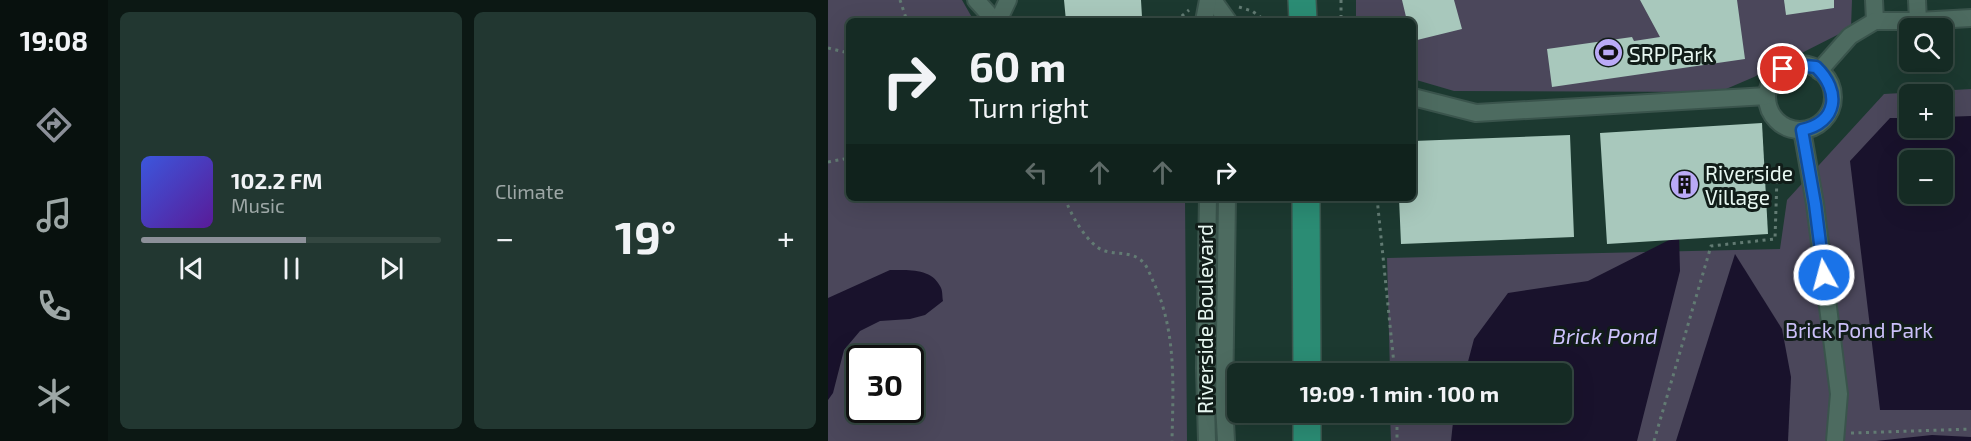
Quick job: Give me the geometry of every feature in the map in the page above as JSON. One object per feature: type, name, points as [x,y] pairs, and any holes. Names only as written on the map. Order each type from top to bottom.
[{"type":"main road","points":[[1302,0],[1303,18]]},
{"type":"main road","points":[[1306,201],[1307,363]]},
{"type":"main road","points":[[1307,423],[1307,441]]},
{"type":"street","points":[[976,0],[993,18]]},
{"type":"street","points":[[998,18],[1008,0]]},
{"type":"street","points":[[1205,18],[1208,0]]},
{"type":"street","points":[[1214,0],[1226,18]]},
{"type":"street","points":[[1874,0],[1875,21]]},
{"type":"street","points":[[1917,0],[1918,18]]},
{"type":"street","points":[[1953,19],[1971,18]]},
{"type":"street","points":[[1819,71],[1850,36],[1875,21],[1899,21]]},
{"type":"street","points":[[1794,65],[1816,67],[1819,71],[1830,83],[1832,104],[1828,114],[1812,128],[1791,129],[1781,124],[1773,117],[1768,107],[1769,85],[1775,76],[1783,69],[1794,65]]},
{"type":"street","points":[[1416,98],[1476,112],[1767,96]]},
{"type":"street","points":[[1802,130],[1815,204],[1839,394],[1839,437]]},
{"type":"street","name":"Riverside Boulevard","points":[[1206,441],[1208,201]]},
{"type":"street","name":"Riverside Boulevard","points":[[1226,441],[1224,404],[1227,201]]},
{"type":"path","points":[[900,0],[906,18]]},
{"type":"path","points":[[1341,0],[1341,18]]},
{"type":"path","points":[[1235,6],[1252,11],[1262,18]]},
{"type":"path","points":[[828,48],[846,52]]},
{"type":"path","points":[[828,162],[846,159]]},
{"type":"path","points":[[1654,441],[1711,246],[1775,239],[1777,177],[1789,175]]},
{"type":"path","points":[[1066,201],[1080,228],[1098,249],[1136,256],[1145,264],[1158,293],[1172,347],[1172,441]]},
{"type":"path","points":[[1377,201],[1394,363]]},
{"type":"path","points":[[1397,423],[1397,441]]},
{"type":"path","points":[[1839,437],[1971,429]]},
{"type":"green space","points":[[828,0],[962,0],[972,18],[846,18],[846,201],[1185,201],[1187,441],[828,441]]},
{"type":"green space","name":"SRP Park","points":[[1356,0],[1852,0],[1851,28],[1719,92],[1454,91],[1416,80],[1416,18],[1356,18]]},
{"type":"green space","name":"Brick Pond Park","points":[[1971,89],[1971,441],[1391,441],[1390,423],[1572,423],[1572,363],[1390,363],[1387,258],[1780,249],[1787,200],[1884,94],[1899,93],[1899,138],[1953,138],[1953,90]]},
{"type":"water","points":[[1971,116],[1971,410],[1880,410],[1850,161],[1890,118],[1899,118],[1899,138],[1953,138],[1953,117]]},
{"type":"water","name":"Brick Pond","points":[[1679,235],[1680,271],[1637,441],[1451,441],[1453,423],[1572,423],[1572,363],[1468,363],[1474,339],[1508,293],[1588,281]]},
{"type":"water","name":"Brick Pond","points":[[1735,254],[1782,329],[1791,377],[1788,441],[1676,441]]},
{"type":"water","points":[[890,270],[904,270],[918,271],[931,276],[941,288],[943,301],[925,315],[910,319],[880,321],[860,331],[846,345],[833,393],[828,400],[828,298]]},
{"type":"water","points":[[1932,435],[1971,437],[1971,441],[1876,441]]},
{"type":"building","points":[[1064,0],[1141,0],[1142,17],[1066,18]]},
{"type":"building","points":[[1402,0],[1454,0],[1462,29],[1416,40],[1416,18],[1406,18]]},
{"type":"building","points":[[1640,0],[1737,0],[1745,59],[1552,87],[1547,49],[1632,37],[1634,41],[1660,37]]},
{"type":"building","points":[[1784,0],[1834,0],[1834,8],[1786,15]]},
{"type":"building","name":"Riverside Village","points":[[1762,123],[1768,234],[1607,244],[1600,133]]},
{"type":"building","points":[[1570,135],[1574,237],[1401,244],[1399,201],[1416,201],[1416,141]]},
{"type":"place","name":"SRP Park","points":[[1608,53]]},
{"type":"place","name":"Riverside Village","points":[[1684,184]]},
{"type":"route","points":[[1783,69],[1794,65],[1816,67],[1830,83],[1832,104],[1828,114],[1812,128],[1802,130],[1824,275]]}]
